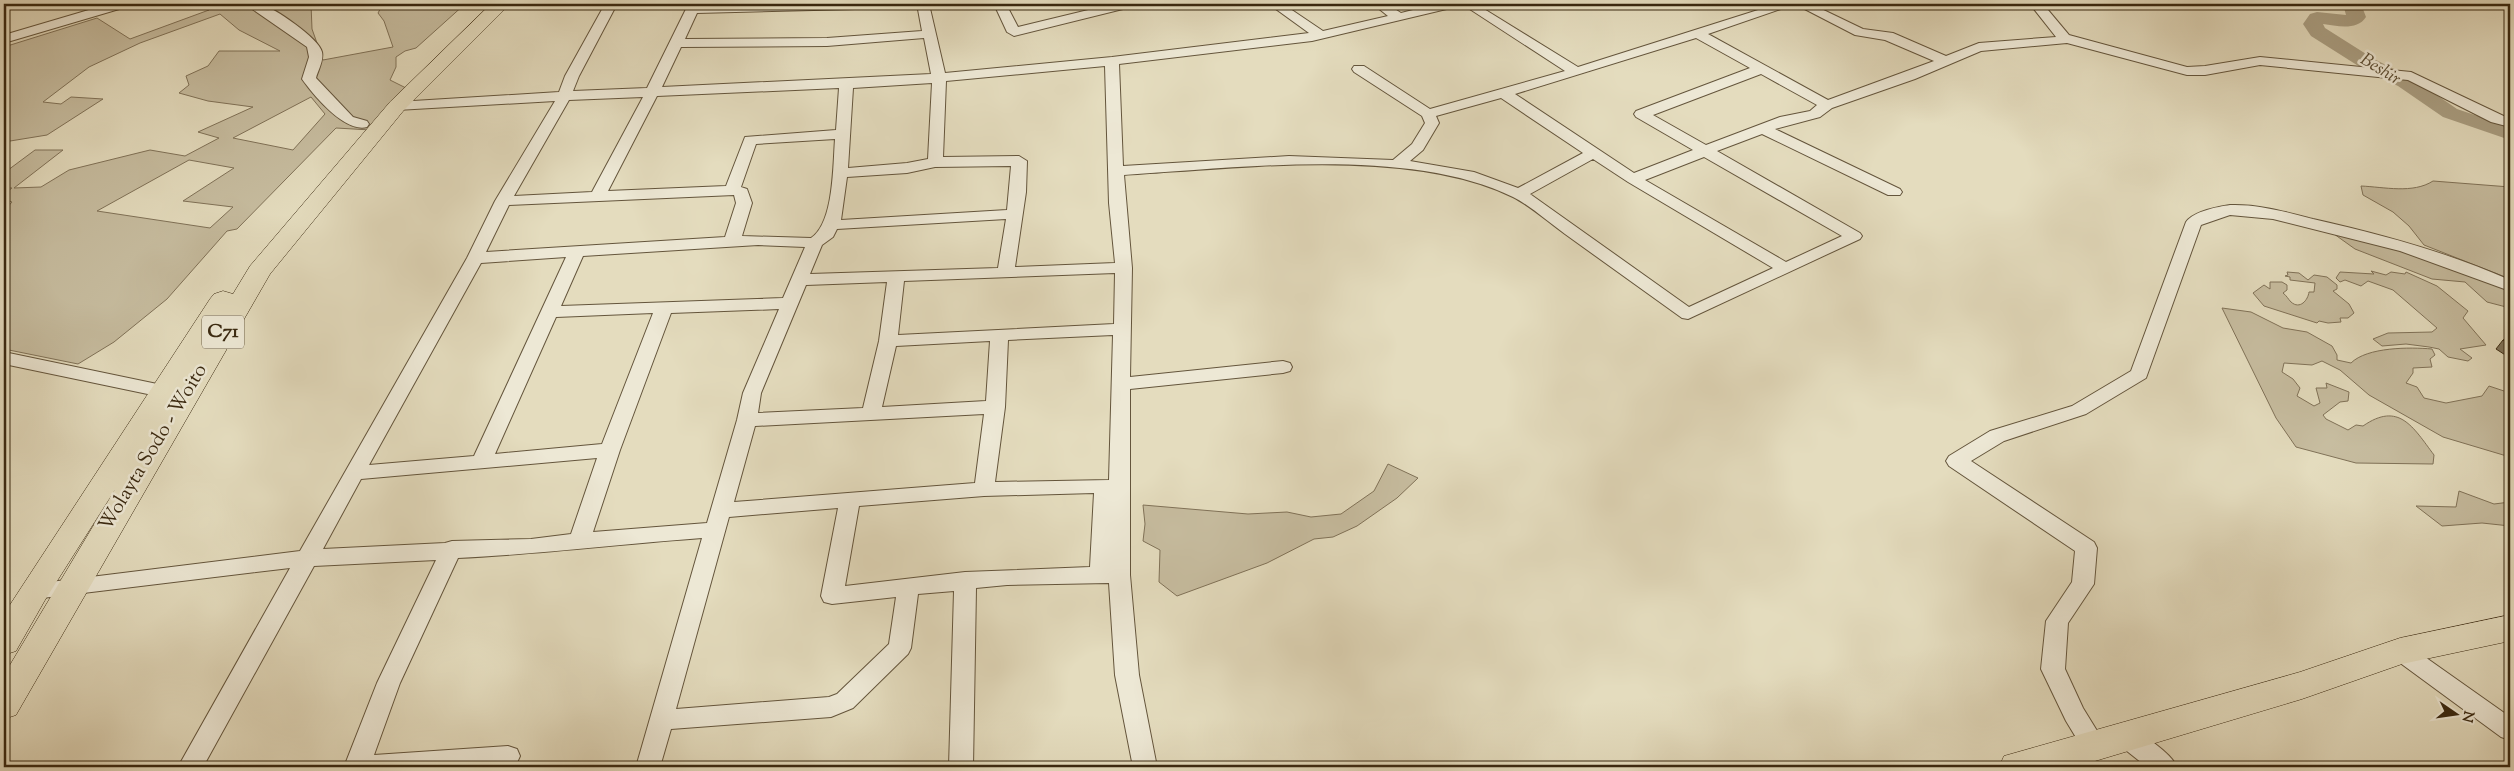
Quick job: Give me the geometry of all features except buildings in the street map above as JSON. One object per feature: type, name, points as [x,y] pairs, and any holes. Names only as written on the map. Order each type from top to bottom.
[{"type":"main road","name":"Wolayta Sodo - Woito","points":[[4,642],[162,391],[240,274],[362,124],[483,4]]},
{"type":"main road","name":"Wolayta Sodo - Woito","points":[[4,705],[72,586],[259,271],[397,106],[502,4]]},
{"type":"main road","points":[[2034,765],[2302,685],[2400,651],[2510,628]]},
{"type":"street","points":[[4,39],[122,4]]},
{"type":"street","points":[[251,4],[271,14],[309,41],[315,48],[316,56],[309,80],[348,120],[362,124]]},
{"type":"street","points":[[190,767],[475,258],[503,201],[564,96],[572,76],[611,4]]},
{"type":"street","points":[[596,197],[652,93],[692,6],[896,4]]},
{"type":"street","points":[[922,4],[938,78],[935,162]]},
{"type":"street","points":[[1000,4],[1014,32],[1127,4]]},
{"type":"street","points":[[1275,4],[1320,35]]},
{"type":"street","points":[[1378,4],[1399,18]]},
{"type":"street","points":[[397,106],[938,78],[1112,61],[1320,35],[1399,18],[1451,4]]},
{"type":"street","points":[[1468,4],[1576,72]]},
{"type":"street","points":[[1428,114],[1576,72],[1790,4]]},
{"type":"street","points":[[1801,4],[1860,32],[1888,36],[1944,60]]},
{"type":"street","points":[[2036,4],[2064,38],[2187,71],[2208,71],[2240,62],[2260,61],[2411,76],[2496,119],[2510,123]]},
{"type":"street","points":[[1697,33],[1827,105]]},
{"type":"street","points":[[676,43],[827,42],[929,34]]},
{"type":"street","points":[[1633,179],[1785,120],[1815,114],[1827,105],[1910,76],[1944,60],[1979,47],[2052,43],[2064,38]]},
{"type":"street","points":[[1110,575],[1121,384],[1124,268],[1116,171],[1112,61]]},
{"type":"street","points":[[1359,69],[1428,114],[1432,123],[1428,133],[1418,147],[1397,164]]},
{"type":"street","points":[[1116,171],[1284,161],[1359,161],[1397,164],[1464,174],[1519,194],[1688,314],[1854,236],[1704,152],[1641,114],[1761,69]]},
{"type":"street","points":[[648,767],[747,420],[752,393],[815,243],[826,235],[831,225],[839,173],[846,84]]},
{"type":"street","points":[[1504,93],[1633,179],[1785,268]]},
{"type":"street","points":[[1763,129],[1894,192]]},
{"type":"street","points":[[732,190],[750,140],[842,134]]},
{"type":"street","points":[[1519,194],[1594,153]]},
{"type":"street","points":[[839,173],[907,168],[935,162],[1019,161],[1018,192],[1013,214],[1006,271]]},
{"type":"street","points":[[503,201],[732,190],[740,192],[744,203],[732,242]]},
{"type":"street","points":[[2095,747],[2074,714],[2053,669],[2057,621],[2083,584],[2086,548],[1956,461],[1997,436],[2079,410],[2139,374],[2194,222],[2205,217],[2230,210],[2264,213],[2323,226],[2424,253],[2510,286]]},
{"type":"street","points":[[831,225],[1013,214]]},
{"type":"street","points":[[475,258],[758,240],[815,243]]},
{"type":"street","points":[[481,462],[577,252]]},
{"type":"street","points":[[798,280],[1124,268]]},
{"type":"street","points":[[872,414],[888,341],[896,276]]},
{"type":"street","points":[[551,312],[791,303]]},
{"type":"street","points":[[579,541],[610,450],[664,307]]},
{"type":"street","points":[[888,341],[1122,329]]},
{"type":"street","points":[[984,489],[994,407],[999,335]]},
{"type":"street","points":[[4,358],[162,391]]},
{"type":"street","points":[[1121,384],[1283,367]]},
{"type":"street","points":[[747,420],[994,407]]},
{"type":"street","points":[[355,473],[610,450]]},
{"type":"street","points":[[34,592],[308,558],[452,549],[531,547],[850,500],[984,489],[1104,486],[1110,575],[1126,675],[1146,767]]},
{"type":"street","points":[[850,500],[832,596],[965,580],[1110,575]]},
{"type":"street","points":[[452,549],[403,648],[373,717],[357,767],[508,756],[503,767]]},
{"type":"street","points":[[960,767],[965,580]]},
{"type":"street","points":[[662,720],[831,707],[845,701],[900,648],[908,587]]},
{"type":"street","points":[[2400,651],[2510,730]]},
{"type":"street","points":[[2127,737],[2165,767]]},
{"type":"shaded area","points":[[185,4],[311,4],[312,29],[323,60],[393,47],[384,21],[378,13],[383,4],[465,4],[416,48],[405,51],[396,57],[396,67],[390,80],[408,89],[371,130],[336,128],[237,229],[227,231],[167,299],[114,342],[78,364],[4,349],[4,211],[12,202],[4,199],[4,194],[12,188],[4,188],[4,173],[35,150],[63,150],[14,188],[41,187],[69,170],[150,150],[185,156],[219,138],[198,132],[253,107],[208,101],[179,93],[189,85],[186,76],[208,66],[219,51],[280,51],[239,30],[220,14],[140,43],[89,67],[43,102],[61,104],[71,97],[103,99],[47,135],[4,142],[4,47],[97,18],[130,39],[209,10]],"holes":[[[311,97],[325,114],[293,150],[233,138]],[[189,160],[234,168],[183,201],[233,207],[210,228],[97,211]]]},
{"type":"shaded area","points":[[2433,181],[2510,187],[2510,279],[2424,245],[2409,226],[2393,212],[2363,195],[2361,186],[2407,189]]},
{"type":"shaded area","points":[[2327,229],[2343,231],[2510,286],[2510,308],[2487,302],[2465,282],[2432,279],[2355,249]]},
{"type":"shaded area","points":[[2371,271],[2386,275],[2391,272],[2405,274],[2406,272],[2437,286],[2468,311],[2463,318],[2486,345],[2460,349],[2472,358],[2468,361],[2448,357],[2439,349],[2429,347],[2406,344],[2382,346],[2373,339],[2388,333],[2432,332],[2437,328],[2393,290],[2368,281],[2361,286],[2345,280],[2340,282],[2336,278],[2340,272],[2374,274]]},
{"type":"shaded area","points":[[2287,272],[2299,273],[2308,280],[2314,275],[2327,277],[2337,285],[2337,289],[2333,291],[2349,304],[2354,313],[2348,318],[2340,318],[2341,322],[2328,323],[2319,321],[2317,323],[2264,306],[2253,293],[2264,285],[2270,289],[2270,282],[2282,282],[2287,285],[2287,290],[2283,293],[2291,302],[2297,305],[2305,301],[2309,292],[2314,292],[2315,283],[2290,280],[2290,277],[2285,276],[2288,275]]},
{"type":"shaded area","points":[[2222,308],[2251,312],[2283,328],[2307,332],[2332,346],[2337,355],[2337,360],[2351,363],[2367,354],[2389,349],[2432,349],[2435,355],[2430,359],[2432,367],[2413,368],[2413,373],[2406,383],[2417,387],[2424,398],[2446,403],[2482,396],[2489,386],[2510,393],[2510,457],[2443,437],[2369,395],[2340,370],[2322,361],[2312,365],[2284,363],[2282,372],[2293,379],[2300,388],[2297,396],[2314,406],[2320,403],[2316,388],[2327,388],[2326,383],[2349,392],[2348,401],[2340,402],[2323,415],[2326,419],[2348,430],[2356,425],[2363,426],[2386,416],[2396,417],[2412,427],[2419,435],[2434,455],[2433,464],[2356,463],[2296,447],[2276,418]]},
{"type":"shaded area","points":[[1388,464],[1418,478],[1397,498],[1357,526],[1333,537],[1314,539],[1267,563],[1177,596],[1159,582],[1160,550],[1143,541],[1145,524],[1143,505],[1248,514],[1287,512],[1311,517],[1341,514],[1374,491]]},
{"type":"shaded area","points":[[2459,491],[2494,504],[2510,502],[2510,526],[2482,523],[2442,526],[2416,506],[2456,507]]},
{"type":"waterway","name":"Beshir","points":[[2352,4],[2357,17],[2349,21],[2317,18],[2313,24],[2318,32],[2367,63],[2405,82],[2450,113],[2510,134]]}]
